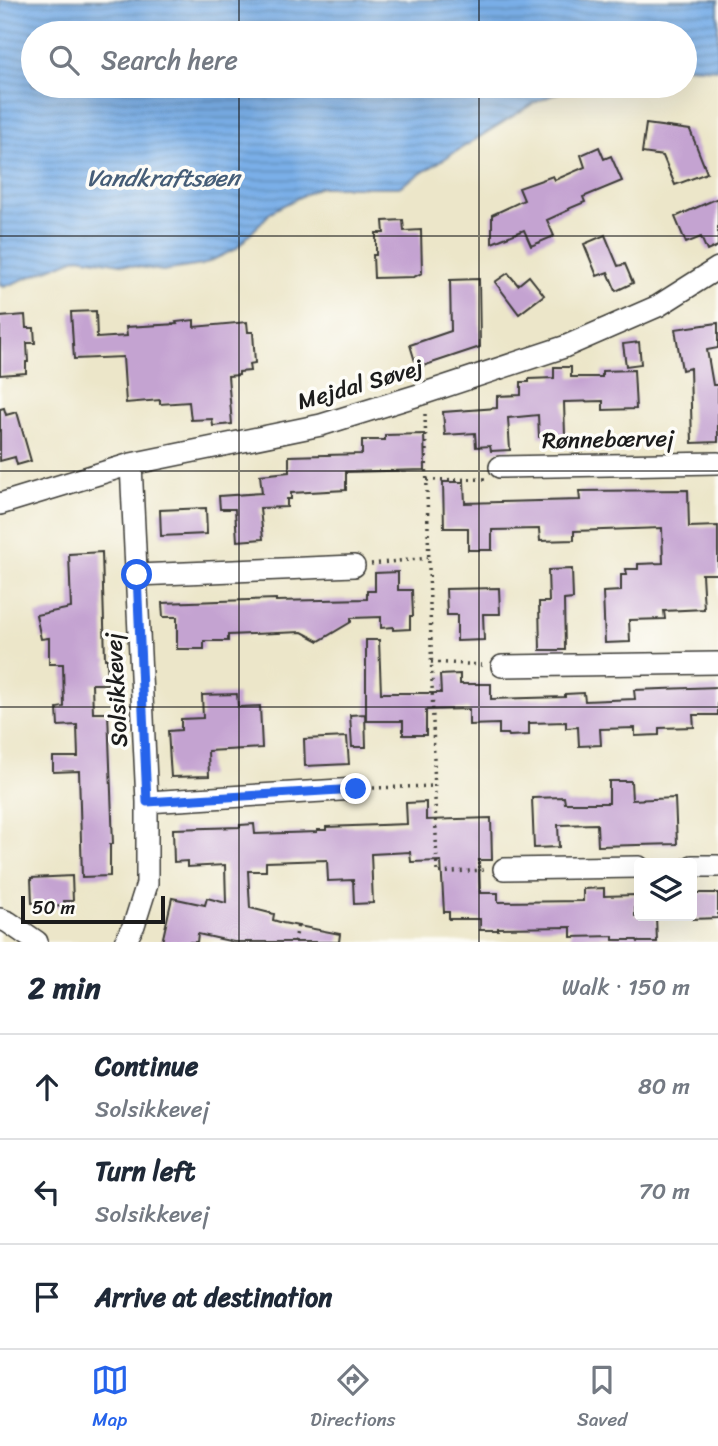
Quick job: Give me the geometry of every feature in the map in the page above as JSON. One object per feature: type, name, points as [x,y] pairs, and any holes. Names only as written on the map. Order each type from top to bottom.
[{"type":"street","name":"Mejdal Søvej","points":[[0,504],[131,464],[321,425],[425,393],[564,347],[658,306],[718,268]]},
{"type":"street","name":"Rønnebærvej","points":[[499,467],[718,463]]},
{"type":"street","name":"Solsikkevej","points":[[125,942],[134,925],[147,884],[147,802],[131,464]]},
{"type":"street","points":[[137,575],[354,566]]},
{"type":"street","points":[[502,667],[718,663]]},
{"type":"street","points":[[147,802],[356,789]]},
{"type":"street","points":[[697,866],[718,866]]},
{"type":"street","points":[[504,869],[634,867]]},
{"type":"street","points":[[0,919],[37,942]]},
{"type":"path","points":[[425,393],[437,873],[504,869]]},
{"type":"path","points":[[427,480],[491,479],[499,467]]},
{"type":"path","points":[[354,566],[428,558]]},
{"type":"path","points":[[431,662],[502,667]]},
{"type":"path","points":[[356,789],[434,786]]},
{"type":"path","points":[[295,942],[298,923]]},
{"type":"water","name":"Vandkraftsøen","points":[[0,0],[718,0],[718,69],[697,68],[697,21],[21,21],[21,98],[546,98],[399,187],[319,187],[272,211],[236,249],[202,265],[163,271],[79,257],[4,287],[0,285]]},
{"type":"building","points":[[646,124],[690,130],[707,173],[675,185],[663,156],[642,153]]},
{"type":"building","points":[[599,147],[604,159],[611,156],[622,181],[583,197],[585,202],[547,220],[554,236],[531,246],[524,230],[492,243],[492,215],[524,200],[519,188],[553,176],[555,180],[585,167],[581,155]]},
{"type":"building","points":[[718,198],[718,246],[707,251],[701,237],[686,243],[675,217]]},
{"type":"building","points":[[403,220],[404,231],[421,230],[422,273],[414,277],[374,278],[376,233],[384,233],[383,221]]},
{"type":"building","points":[[605,235],[618,266],[625,264],[633,283],[616,291],[608,272],[597,276],[584,244]]},
{"type":"building","points":[[508,273],[518,285],[529,276],[544,295],[519,314],[495,282]]},
{"type":"building","points":[[479,279],[480,347],[417,368],[410,345],[451,331],[450,280]]},
{"type":"building","points":[[96,311],[97,338],[127,336],[126,327],[177,324],[176,322],[194,320],[194,327],[247,322],[248,332],[253,332],[255,363],[249,364],[250,371],[228,376],[232,424],[213,426],[212,419],[191,420],[189,402],[160,404],[160,400],[126,403],[123,357],[74,359],[71,312]]},
{"type":"building","points":[[25,315],[26,328],[34,328],[35,343],[27,343],[26,373],[0,375],[0,317]]},
{"type":"building","points":[[718,323],[718,348],[707,350],[713,385],[718,385],[718,442],[692,443],[690,368],[682,370],[675,329]]},
{"type":"building","points":[[639,342],[641,364],[626,366],[623,344]]},
{"type":"building","points":[[554,367],[571,367],[571,377],[602,377],[602,371],[634,370],[636,409],[603,410],[603,401],[564,402],[565,436],[539,437],[538,415],[508,418],[510,450],[491,451],[490,446],[476,447],[475,433],[445,435],[443,412],[497,408],[497,396],[521,395],[521,382],[554,378]]},
{"type":"building","points":[[4,408],[6,415],[17,412],[31,461],[17,465],[15,457],[0,461],[0,409]]},
{"type":"building","points":[[424,434],[425,470],[346,472],[346,490],[291,493],[291,499],[287,499],[287,507],[260,508],[263,539],[237,541],[235,509],[220,509],[219,496],[262,493],[260,475],[289,472],[289,456],[362,454],[362,440],[385,440],[385,435]]},
{"type":"building","points":[[443,482],[464,482],[465,503],[580,500],[579,491],[688,490],[689,527],[718,526],[718,574],[702,574],[704,609],[664,611],[665,619],[629,620],[630,642],[605,643],[603,592],[621,591],[621,575],[627,575],[626,569],[638,569],[638,564],[663,563],[662,528],[574,531],[574,540],[540,541],[539,529],[492,530],[492,550],[468,550],[468,528],[444,528]]},
{"type":"building","points":[[206,508],[207,534],[161,536],[160,510]]},
{"type":"building","points":[[102,552],[108,684],[92,684],[93,713],[108,713],[113,844],[110,844],[110,876],[82,877],[79,771],[53,772],[53,757],[78,757],[77,725],[58,726],[57,708],[64,707],[63,664],[49,664],[49,638],[41,639],[36,615],[71,608],[69,554]]},
{"type":"building","points":[[572,569],[573,599],[564,600],[565,650],[540,650],[539,602],[549,602],[548,570]]},
{"type":"building","points":[[398,572],[398,590],[412,590],[413,616],[410,616],[410,629],[381,628],[381,617],[351,618],[351,622],[319,641],[302,632],[228,635],[228,641],[204,641],[204,649],[177,649],[177,617],[163,617],[162,603],[367,599],[367,591],[375,591],[375,573]]},
{"type":"building","points":[[499,588],[500,614],[483,614],[484,640],[457,641],[457,615],[447,615],[446,589]]},
{"type":"building","points":[[366,640],[379,640],[381,693],[441,693],[440,675],[460,674],[460,684],[491,684],[491,699],[565,697],[565,694],[584,693],[585,701],[635,699],[634,690],[718,687],[718,715],[693,715],[694,727],[659,728],[659,735],[635,736],[635,728],[600,729],[601,745],[579,746],[578,727],[566,728],[566,722],[529,723],[529,735],[509,736],[499,734],[499,724],[469,725],[469,709],[426,710],[426,735],[403,735],[403,721],[366,721]]},
{"type":"building","points":[[237,694],[238,707],[260,706],[262,748],[208,751],[209,776],[171,777],[168,731],[181,730],[181,719],[203,718],[202,695]]},
{"type":"building","points":[[365,714],[366,747],[352,747],[350,715]]},
{"type":"building","points":[[347,737],[349,764],[305,766],[304,739]]},
{"type":"building","points":[[609,781],[631,781],[632,800],[675,798],[677,844],[598,846],[597,824],[558,825],[559,847],[534,848],[532,798],[564,797],[565,803],[609,803]]},
{"type":"building","points":[[426,802],[426,820],[491,818],[492,860],[479,860],[480,893],[498,893],[498,902],[583,901],[583,889],[604,888],[604,896],[634,895],[634,921],[656,921],[657,942],[613,940],[613,936],[571,937],[571,927],[480,930],[480,919],[449,919],[449,912],[444,912],[441,861],[411,862],[410,852],[371,854],[373,903],[354,904],[353,880],[328,881],[327,860],[266,862],[266,871],[248,871],[250,908],[274,914],[273,920],[283,923],[340,934],[339,942],[234,942],[198,934],[197,942],[162,942],[172,898],[205,905],[207,898],[226,903],[225,865],[187,867],[187,861],[174,862],[173,829],[240,827],[254,824],[255,834],[317,832],[326,830],[326,827],[407,824],[406,803]]},
{"type":"building","points":[[72,876],[73,901],[64,901],[64,906],[47,907],[47,903],[32,903],[31,878]]},
{"type":"building","points":[[697,893],[718,893],[718,918],[697,919]]},
{"type":"route","points":[[137,575],[147,802],[356,789]]}]
